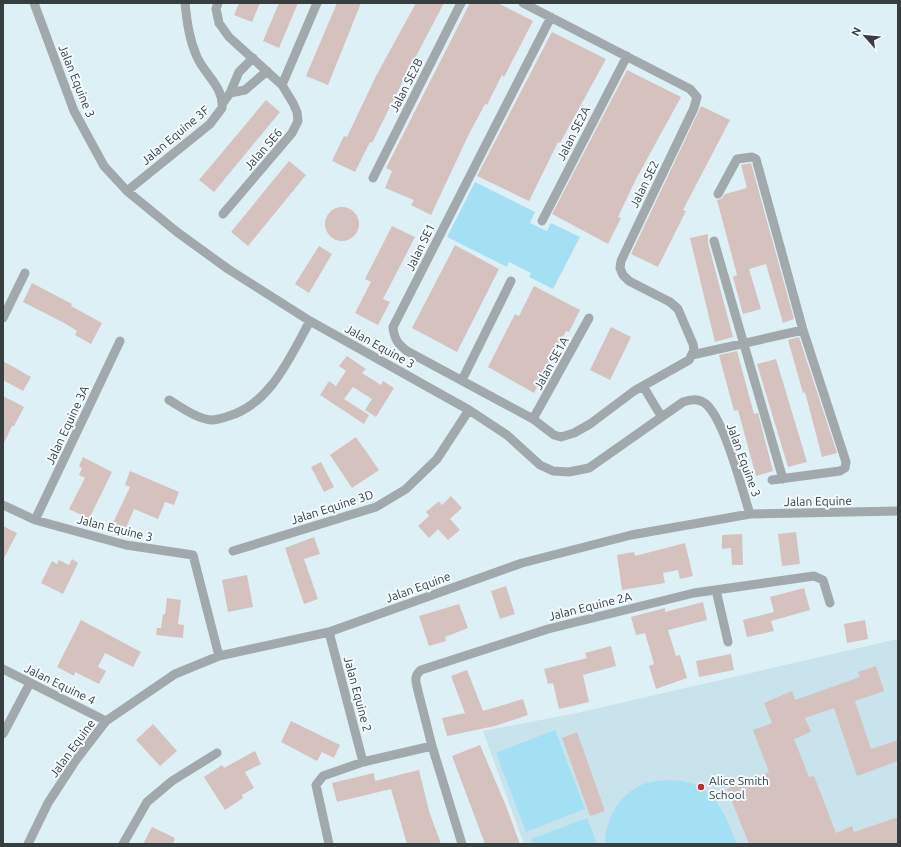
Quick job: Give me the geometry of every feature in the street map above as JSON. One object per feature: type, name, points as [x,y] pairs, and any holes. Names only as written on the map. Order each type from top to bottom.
[{"type":"street","name":"Jalan Equine 3","points":[[34,3],[74,111],[104,166],[127,191],[177,232],[209,255],[310,321],[469,410],[506,435],[540,465],[553,471],[569,472],[589,468],[661,416],[688,400],[694,399],[708,405],[727,443],[750,514]]},
{"type":"street","name":"Jalan Equine 3F","points":[[127,191],[210,124],[222,108],[223,103],[218,88],[198,58],[188,32],[185,3]]},
{"type":"street","name":"Jalan SE6","points":[[218,3],[216,9],[220,24],[229,37],[282,85],[297,112],[298,121],[292,133],[223,214]]},
{"type":"street","points":[[282,85],[317,3]]},
{"type":"street","name":"Jalan SE2B","points":[[373,178],[461,3]]},
{"type":"street","points":[[523,3],[551,17]]},
{"type":"street","name":"Jalan SE2","points":[[551,17],[690,89],[696,97],[694,108],[621,261],[620,268],[623,275],[629,281],[670,302],[678,309],[693,344],[692,355]]},
{"type":"street","name":"Jalan SE1","points":[[551,17],[393,327],[394,336],[399,346],[536,421],[554,435],[561,437],[567,437],[590,424],[643,386]]},
{"type":"street","name":"Jalan SE2A","points":[[542,221],[627,56]]},
{"type":"street","points":[[223,103],[230,93],[239,72],[253,58]]},
{"type":"street","points":[[230,93],[245,90],[267,71]]},
{"type":"street","points":[[718,194],[737,159],[752,157],[756,158],[804,330],[846,466],[840,471],[772,480]]},
{"type":"street","points":[[714,241],[783,479]]},
{"type":"street","points":[[3,318],[25,273]]},
{"type":"street","points":[[462,380],[511,281]]},
{"type":"street","name":"Jalan SE1A","points":[[536,421],[590,318]]},
{"type":"street","points":[[169,400],[204,419],[212,420],[238,413],[250,407],[264,395],[286,365],[310,321]]},
{"type":"street","points":[[661,416],[643,386],[684,364],[692,355],[804,330]]},
{"type":"street","name":"Jalan Equine 3A","points":[[35,520],[120,341]]},
{"type":"street","name":"Jalan Equine 3D","points":[[233,551],[376,507],[406,489],[437,459],[469,410]]},
{"type":"street","name":"Jalan Equine 3","points":[[3,505],[35,520],[126,544],[193,555],[219,656]]},
{"type":"street","name":"Jalan Equine","points":[[28,844],[48,803],[76,760],[106,721],[175,674],[219,656],[329,632],[522,563],[631,535],[750,514],[898,511]]},
{"type":"street","name":"Jalan Equine 2A","points":[[432,746],[415,679],[417,674],[422,670],[548,629],[694,593],[814,576],[823,580],[830,603]]},
{"type":"street","points":[[716,590],[728,642]]},
{"type":"street","name":"Jalan Equine 2","points":[[329,632],[363,762]]},
{"type":"street","name":"Jalan Equine 4","points":[[3,669],[106,721]]},
{"type":"street","points":[[3,734],[30,683]]},
{"type":"street","points":[[329,844],[316,785],[322,776],[363,762],[432,746],[462,844]]},
{"type":"street","points":[[122,844],[147,802],[172,781],[217,753]]},
{"type":"shaded area","points":[[475,182],[535,212],[530,223],[547,231],[551,223],[580,237],[553,289],[529,277],[531,273],[509,262],[507,267],[447,237]]},
{"type":"shaded area","name":"Alice Smith School","points":[[898,639],[898,844],[524,844],[483,731],[577,713]]},
{"type":"shaded area","points":[[555,730],[585,809],[526,832],[496,753]]},
{"type":"shaded area","points":[[669,780],[696,785],[706,791],[721,808],[737,844],[605,844],[611,817],[615,809],[626,795],[641,785],[655,781]]},
{"type":"shaded area","points":[[587,818],[597,844],[533,844],[531,839]]},
{"type":"building","points":[[239,3],[260,3],[252,22],[234,15]]},
{"type":"building","points":[[279,3],[298,3],[279,48],[263,41]]},
{"type":"building","points":[[337,3],[361,3],[328,85],[306,76]]},
{"type":"building","points":[[416,3],[444,3],[372,143],[370,142],[355,172],[332,161],[344,136],[347,137],[376,76]]},
{"type":"building","points":[[470,3],[498,3],[533,21],[504,77],[502,75],[487,105],[485,104],[469,134],[431,215],[411,205],[414,200],[385,188],[392,171],[386,168]]},
{"type":"building","points":[[552,32],[606,59],[560,143],[558,142],[529,201],[477,176]]},
{"type":"building","points":[[627,70],[681,97],[635,181],[618,217],[621,218],[608,244],[552,214]]},
{"type":"building","points":[[266,100],[280,112],[214,192],[199,180]]},
{"type":"building","points":[[701,106],[730,120],[683,210],[686,211],[658,267],[631,254]]},
{"type":"building","points":[[289,161],[306,175],[248,246],[231,232]]},
{"type":"building","points":[[751,163],[794,319],[783,323],[766,264],[749,269],[761,309],[743,314],[733,277],[737,275],[717,200],[721,199],[725,194],[747,188],[741,165]]},
{"type":"building","points":[[342,207],[354,212],[359,224],[354,236],[342,241],[330,236],[325,224],[330,212]]},
{"type":"building","points":[[392,226],[415,237],[383,299],[390,302],[378,325],[355,313],[371,282],[365,279]]},
{"type":"building","points":[[708,234],[708,243],[733,337],[715,342],[690,238]]},
{"type":"building","points":[[455,245],[499,269],[457,352],[412,328]]},
{"type":"building","points":[[319,246],[332,254],[309,293],[295,284]]},
{"type":"building","points":[[32,283],[72,304],[71,306],[102,323],[91,344],[75,335],[77,331],[66,324],[23,302]]},
{"type":"building","points":[[534,286],[580,310],[569,332],[566,331],[534,393],[488,367],[515,314],[519,316]]},
{"type":"building","points":[[611,327],[631,337],[610,380],[590,370]]},
{"type":"building","points":[[799,337],[837,453],[822,457],[805,392],[803,393],[788,340]]},
{"type":"building","points":[[737,351],[754,414],[758,413],[773,471],[756,476],[738,410],[734,411],[719,355]]},
{"type":"building","points":[[347,356],[366,369],[362,373],[381,385],[383,381],[394,388],[376,417],[365,410],[372,399],[353,387],[344,399],[369,415],[364,424],[320,395],[329,381],[336,386],[346,371],[339,366]]},
{"type":"building","points":[[776,359],[807,462],[788,467],[757,364]]},
{"type":"building","points":[[3,361],[31,377],[23,391],[3,380]]},
{"type":"building","points":[[3,396],[24,407],[14,426],[12,426],[3,445]]},
{"type":"building","points":[[356,437],[379,470],[352,488],[330,455]]},
{"type":"building","points":[[83,457],[112,472],[89,519],[69,509],[85,478],[79,475],[82,468],[79,466]]},
{"type":"building","points":[[321,462],[334,487],[324,492],[311,467]]},
{"type":"building","points":[[130,471],[179,492],[174,505],[165,502],[158,519],[134,509],[126,528],[113,523],[130,487],[125,485]]},
{"type":"building","points":[[451,496],[462,508],[450,519],[460,530],[448,540],[438,529],[429,538],[418,526],[429,516],[426,512],[439,501],[442,505]]},
{"type":"building","points":[[3,526],[17,533],[3,560]]},
{"type":"building","points":[[796,532],[800,564],[782,566],[778,534]]},
{"type":"building","points":[[742,534],[743,565],[732,565],[731,548],[722,549],[722,535]]},
{"type":"building","points":[[314,537],[320,554],[304,559],[318,599],[304,604],[285,548]]},
{"type":"building","points":[[685,543],[693,576],[680,579],[678,570],[663,573],[665,583],[622,590],[617,555],[634,552],[635,556]]},
{"type":"building","points":[[72,559],[78,563],[63,594],[41,583],[52,561],[57,564],[59,560],[69,565]]},
{"type":"building","points":[[247,575],[253,607],[228,612],[222,580]]},
{"type":"building","points":[[506,586],[515,614],[500,619],[491,591]]},
{"type":"building","points":[[804,588],[810,610],[771,621],[774,631],[747,637],[743,620],[774,612],[770,597]]},
{"type":"building","points":[[167,598],[181,600],[178,624],[184,625],[183,638],[156,635],[157,628],[161,628],[163,614],[165,615]]},
{"type":"building","points":[[703,602],[707,620],[668,630],[676,656],[680,655],[687,678],[656,689],[649,666],[654,664],[645,633],[636,635],[631,617],[665,608],[665,612]]},
{"type":"building","points":[[459,604],[468,628],[445,637],[446,641],[429,646],[419,616]]},
{"type":"building","points":[[81,620],[141,652],[133,667],[105,653],[98,667],[106,671],[99,684],[75,672],[74,676],[57,667]]},
{"type":"building","points":[[865,620],[868,639],[847,643],[844,624]]},
{"type":"building","points":[[611,646],[616,666],[583,675],[589,702],[559,709],[553,683],[548,684],[544,669],[587,658],[585,653]]},
{"type":"building","points":[[731,654],[734,670],[699,677],[696,661]]},
{"type":"building","points":[[876,666],[884,691],[855,701],[871,749],[898,740],[898,761],[857,776],[834,708],[805,718],[811,732],[794,739],[809,777],[814,776],[836,833],[852,826],[854,832],[898,817],[898,844],[749,844],[727,789],[769,772],[753,730],[772,723],[764,703],[792,691],[795,700],[860,677],[858,672]]},
{"type":"building","points":[[467,670],[483,711],[523,699],[528,715],[495,726],[447,736],[442,718],[465,713],[451,676]]},
{"type":"building","points":[[291,721],[340,745],[334,758],[322,752],[317,761],[281,742]]},
{"type":"building","points":[[153,724],[177,751],[160,766],[136,740]]},
{"type":"building","points":[[577,732],[605,811],[590,816],[562,738]]},
{"type":"building","points":[[480,745],[506,806],[520,844],[485,844],[452,756]]},
{"type":"building","points":[[255,751],[261,764],[245,772],[254,788],[242,795],[243,798],[225,810],[204,777],[222,765],[224,768]]},
{"type":"building","points":[[419,770],[429,811],[441,844],[407,844],[391,789],[337,802],[332,783],[374,773],[375,781]]},
{"type":"building","points":[[152,827],[175,838],[173,844],[143,844]]},
{"type":"place","name":"Alice Smith School","points":[[701,787]]}]
